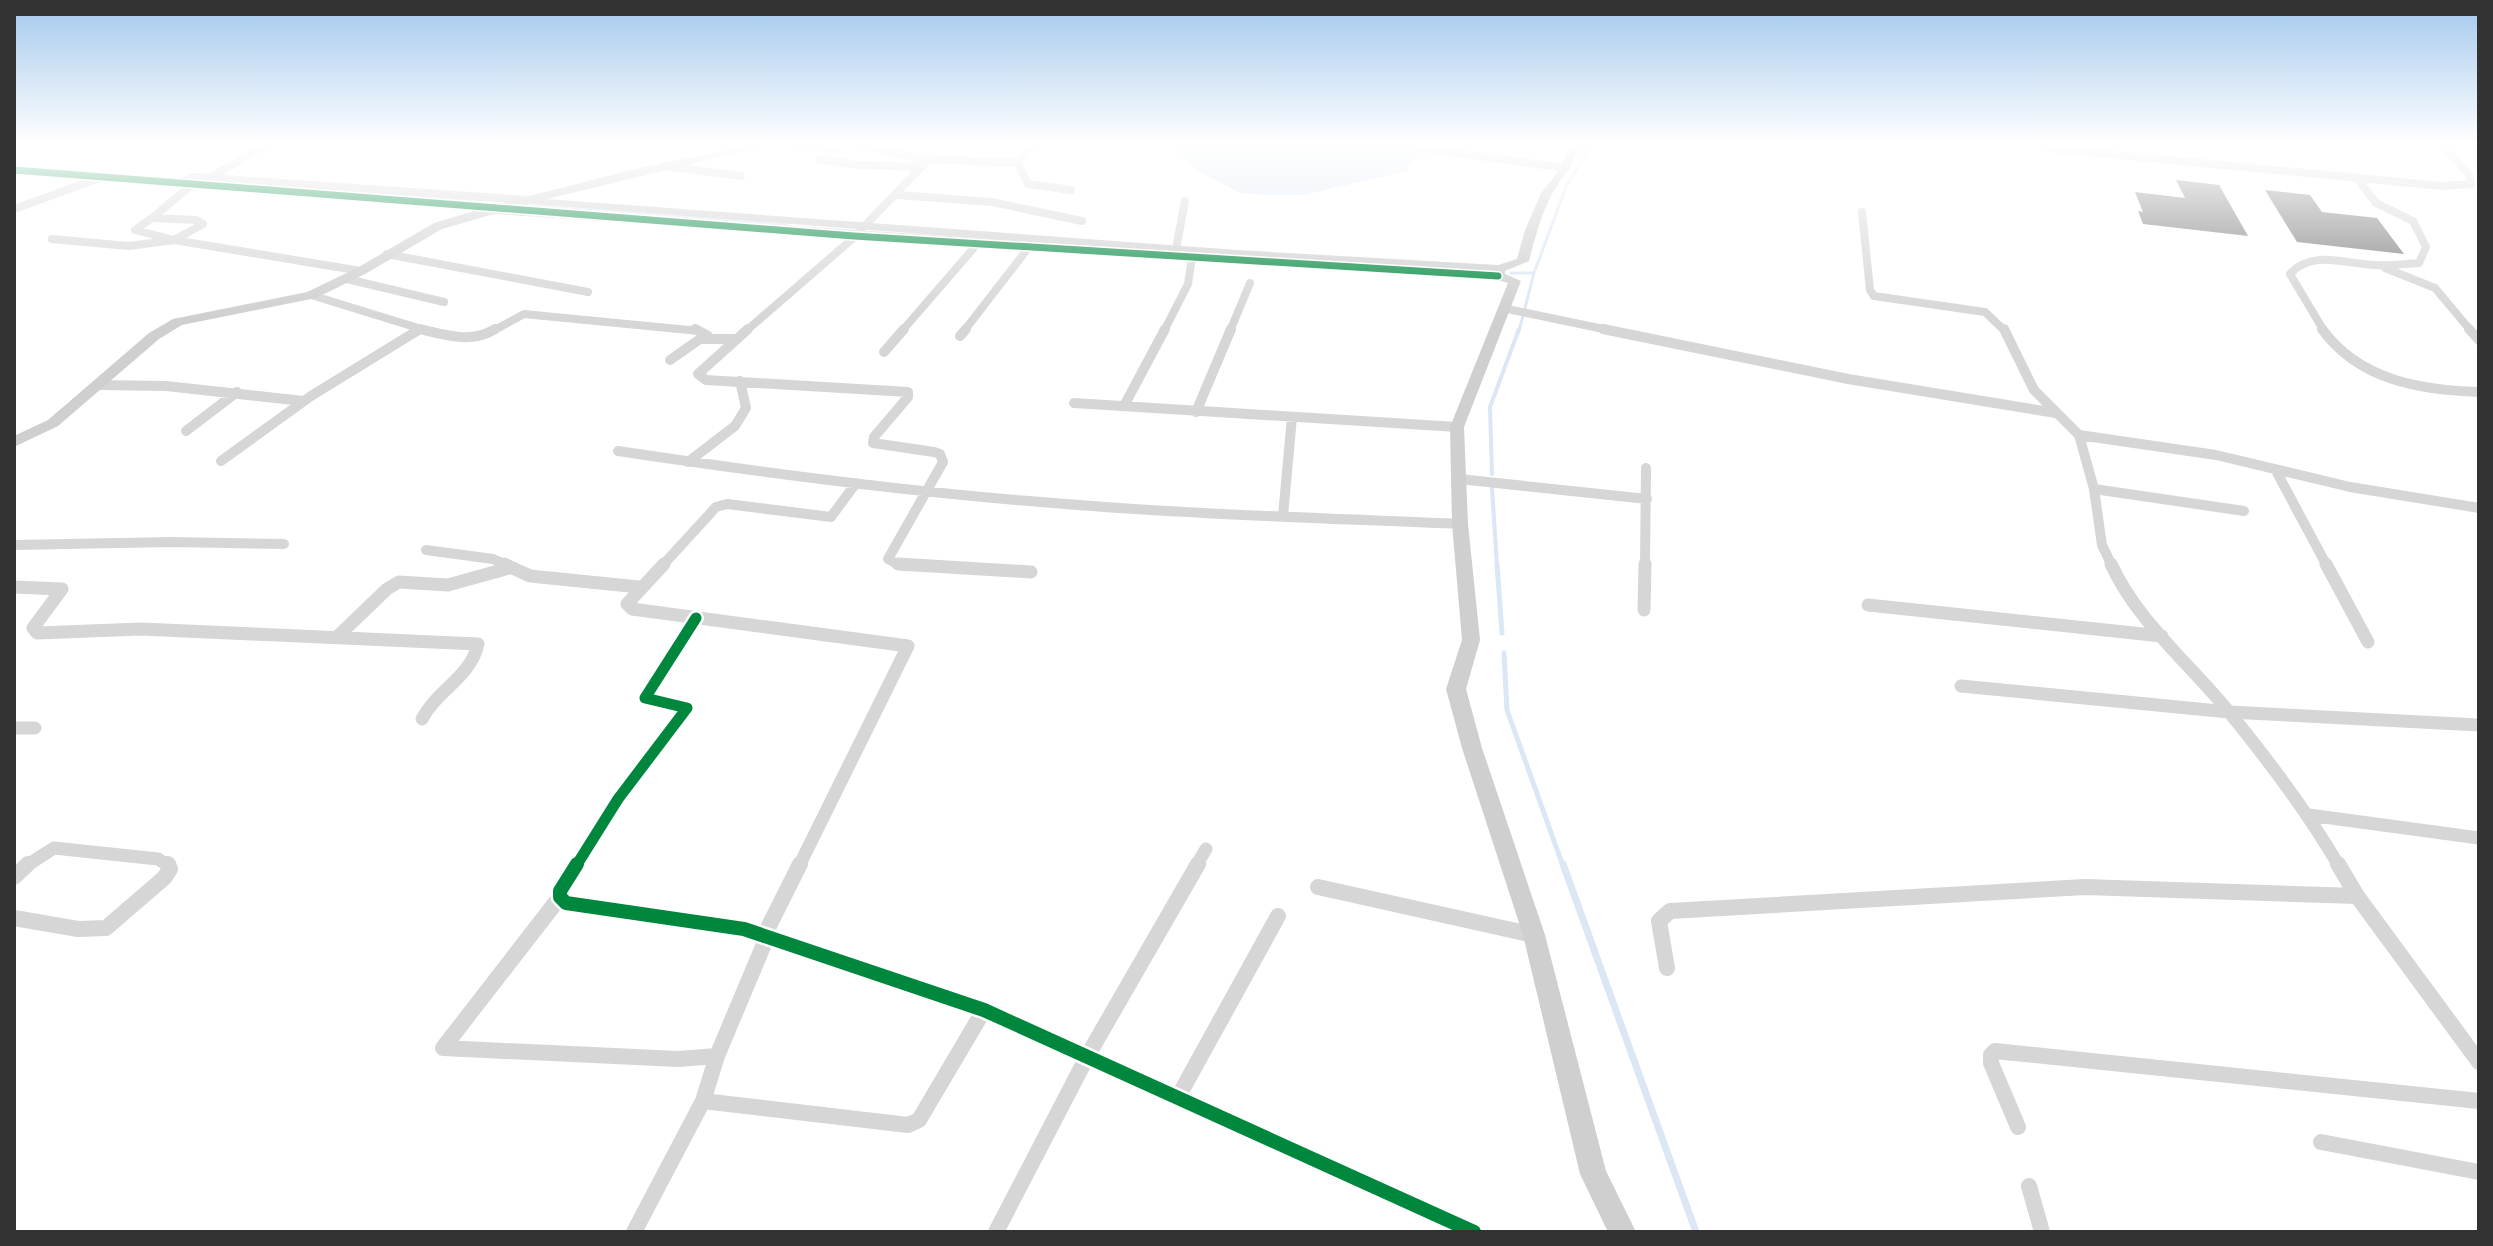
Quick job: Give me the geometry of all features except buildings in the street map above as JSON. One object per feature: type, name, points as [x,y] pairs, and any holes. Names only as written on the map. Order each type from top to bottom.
[{"type":"street","points":[[167,203],[135,230],[174,240],[361,271]]},
{"type":"street","points":[[416,203],[1192,258],[1498,273],[1523,261],[1543,203]]},
{"type":"street","points":[[14,442],[53,423],[164,327],[196,317],[311,295],[347,279],[438,226],[523,203]]},
{"type":"street","points":[[561,203],[1498,273],[1515,281],[1457,427],[1460,524],[1471,640],[1456,689],[1472,748],[1534,935],[1593,1174],[1622,1232]]},
{"type":"street","points":[[889,203],[698,374],[706,380],[908,392],[908,397],[874,437],[873,443],[940,454],[942,467],[888,555],[891,562],[1031,572]]},
{"type":"street","points":[[997,203],[1082,221]]},
{"type":"street","points":[[1176,249],[1185,203]]},
{"type":"street","points":[[2374,265],[2419,263],[2426,247],[2413,221],[2376,203]]},
{"type":"street","points":[[1862,212],[1870,290],[1874,296],[1974,310],[1995,318],[2002,325],[2034,390],[2079,435],[2094,489],[2102,545],[2115,573],[2162,636],[2229,712],[2309,815],[2357,896],[2479,1062]]},
{"type":"street","points":[[52,239],[129,246],[174,240],[203,224],[203,221],[152,218]]},
{"type":"street","points":[[884,352],[978,243]]},
{"type":"street","points":[[960,336],[1029,247]]},
{"type":"street","points":[[387,254],[506,274],[519,280],[588,292]]},
{"type":"street","points":[[1124,406],[1188,284],[1192,258]]},
{"type":"street","points":[[2479,340],[2435,288],[2404,273],[2374,265],[2328,260],[2299,264],[2290,274],[2320,325],[2344,355],[2371,370],[2425,388],[2479,392]]},
{"type":"street","points":[[347,279],[444,302]]},
{"type":"street","points":[[1196,412],[1250,283]]},
{"type":"street","points":[[311,295],[420,329],[480,337],[513,317],[524,314],[694,328],[708,336]]},
{"type":"street","points":[[1503,308],[1829,377],[1949,399],[2056,413]]},
{"type":"street","points":[[221,461],[303,401],[420,329]]},
{"type":"street","points":[[670,360],[695,338],[735,339]]},
{"type":"street","points":[[688,462],[735,426],[746,408],[740,381]]},
{"type":"street","points":[[97,385],[166,386],[303,401]]},
{"type":"street","points":[[186,431],[237,392]]},
{"type":"street","points":[[1074,403],[1457,427]]},
{"type":"street","points":[[1283,516],[1292,417]]},
{"type":"street","points":[[2079,435],[2216,455],[2350,487],[2479,508]]},
{"type":"street","points":[[618,451],[927,491],[1178,512],[1460,524]]},
{"type":"street","points":[[1644,610],[1646,468]]},
{"type":"street","points":[[2275,469],[2368,642]]},
{"type":"street","points":[[1459,479],[1647,499]]},
{"type":"street","points":[[634,1232],[703,1101],[717,1056],[765,936],[908,646],[632,609],[627,604],[639,587],[716,507],[727,504],[831,517],[856,483]]},
{"type":"street","points":[[2094,489],[2244,511]]},
{"type":"street","points":[[14,545],[171,542],[284,544]]},
{"type":"street","points":[[426,550],[493,559],[530,576],[639,587]]},
{"type":"street","points":[[337,637],[387,589],[399,582],[448,585],[509,568]]},
{"type":"street","points":[[14,587],[62,589],[33,628],[37,633],[141,629],[478,644],[471,662],[430,704],[422,719]]},
{"type":"street","points":[[1868,605],[2162,636]]},
{"type":"street","points":[[696,618],[645,698],[687,708],[618,799],[560,891],[560,897],[443,1048],[678,1059],[717,1056]]},
{"type":"street","points":[[1961,686],[2229,712],[2479,725]]},
{"type":"street","points":[[14,728],[35,728]]},
{"type":"street","points":[[2309,815],[2479,838]]},
{"type":"street","points":[[14,877],[44,853],[66,847],[158,859],[167,862],[170,869],[120,919],[106,928],[78,929],[14,918]]},
{"type":"street","points":[[996,1232],[1088,1055],[1206,849]]},
{"type":"street","points":[[1318,887],[1534,935]]},
{"type":"street","points":[[1667,968],[1659,921],[1670,911],[2085,887],[2357,896]]},
{"type":"street","points":[[560,897],[566,903],[744,929],[984,1010],[1474,1232]]},
{"type":"street","points":[[1177,1099],[1278,916]]},
{"type":"street","points":[[703,1101],[908,1125],[919,1120],[984,1010]]},
{"type":"street","points":[[2018,1127],[1991,1063],[1991,1055],[1995,1051],[2479,1101]]},
{"type":"street","points":[[2321,1142],[2479,1172]]},
{"type":"street","points":[[2029,1186],[2042,1232]]},
{"type":"waterway","points":[[1534,273],[1560,203]]},
{"type":"waterway","points":[[518,205],[787,225]]},
{"type":"waterway","points":[[1511,273],[1534,273]]},
{"type":"waterway","points":[[1519,331],[1534,273]]},
{"type":"waterway","points":[[1492,474],[1490,407],[1519,329]]},
{"type":"waterway","points":[[1492,488],[1497,566]]},
{"type":"waterway","points":[[1497,564],[1502,633]]},
{"type":"waterway","points":[[1504,653],[1507,710],[1563,866]]},
{"type":"waterway","points":[[1563,864],[1696,1232]]},
{"type":"cycle path","points":[[436,203],[854,236],[1498,276]]},
{"type":"cycle path","points":[[696,618],[645,698],[687,708],[618,799],[560,891],[560,897],[566,903],[744,929],[984,1010],[1474,1232]]}]
